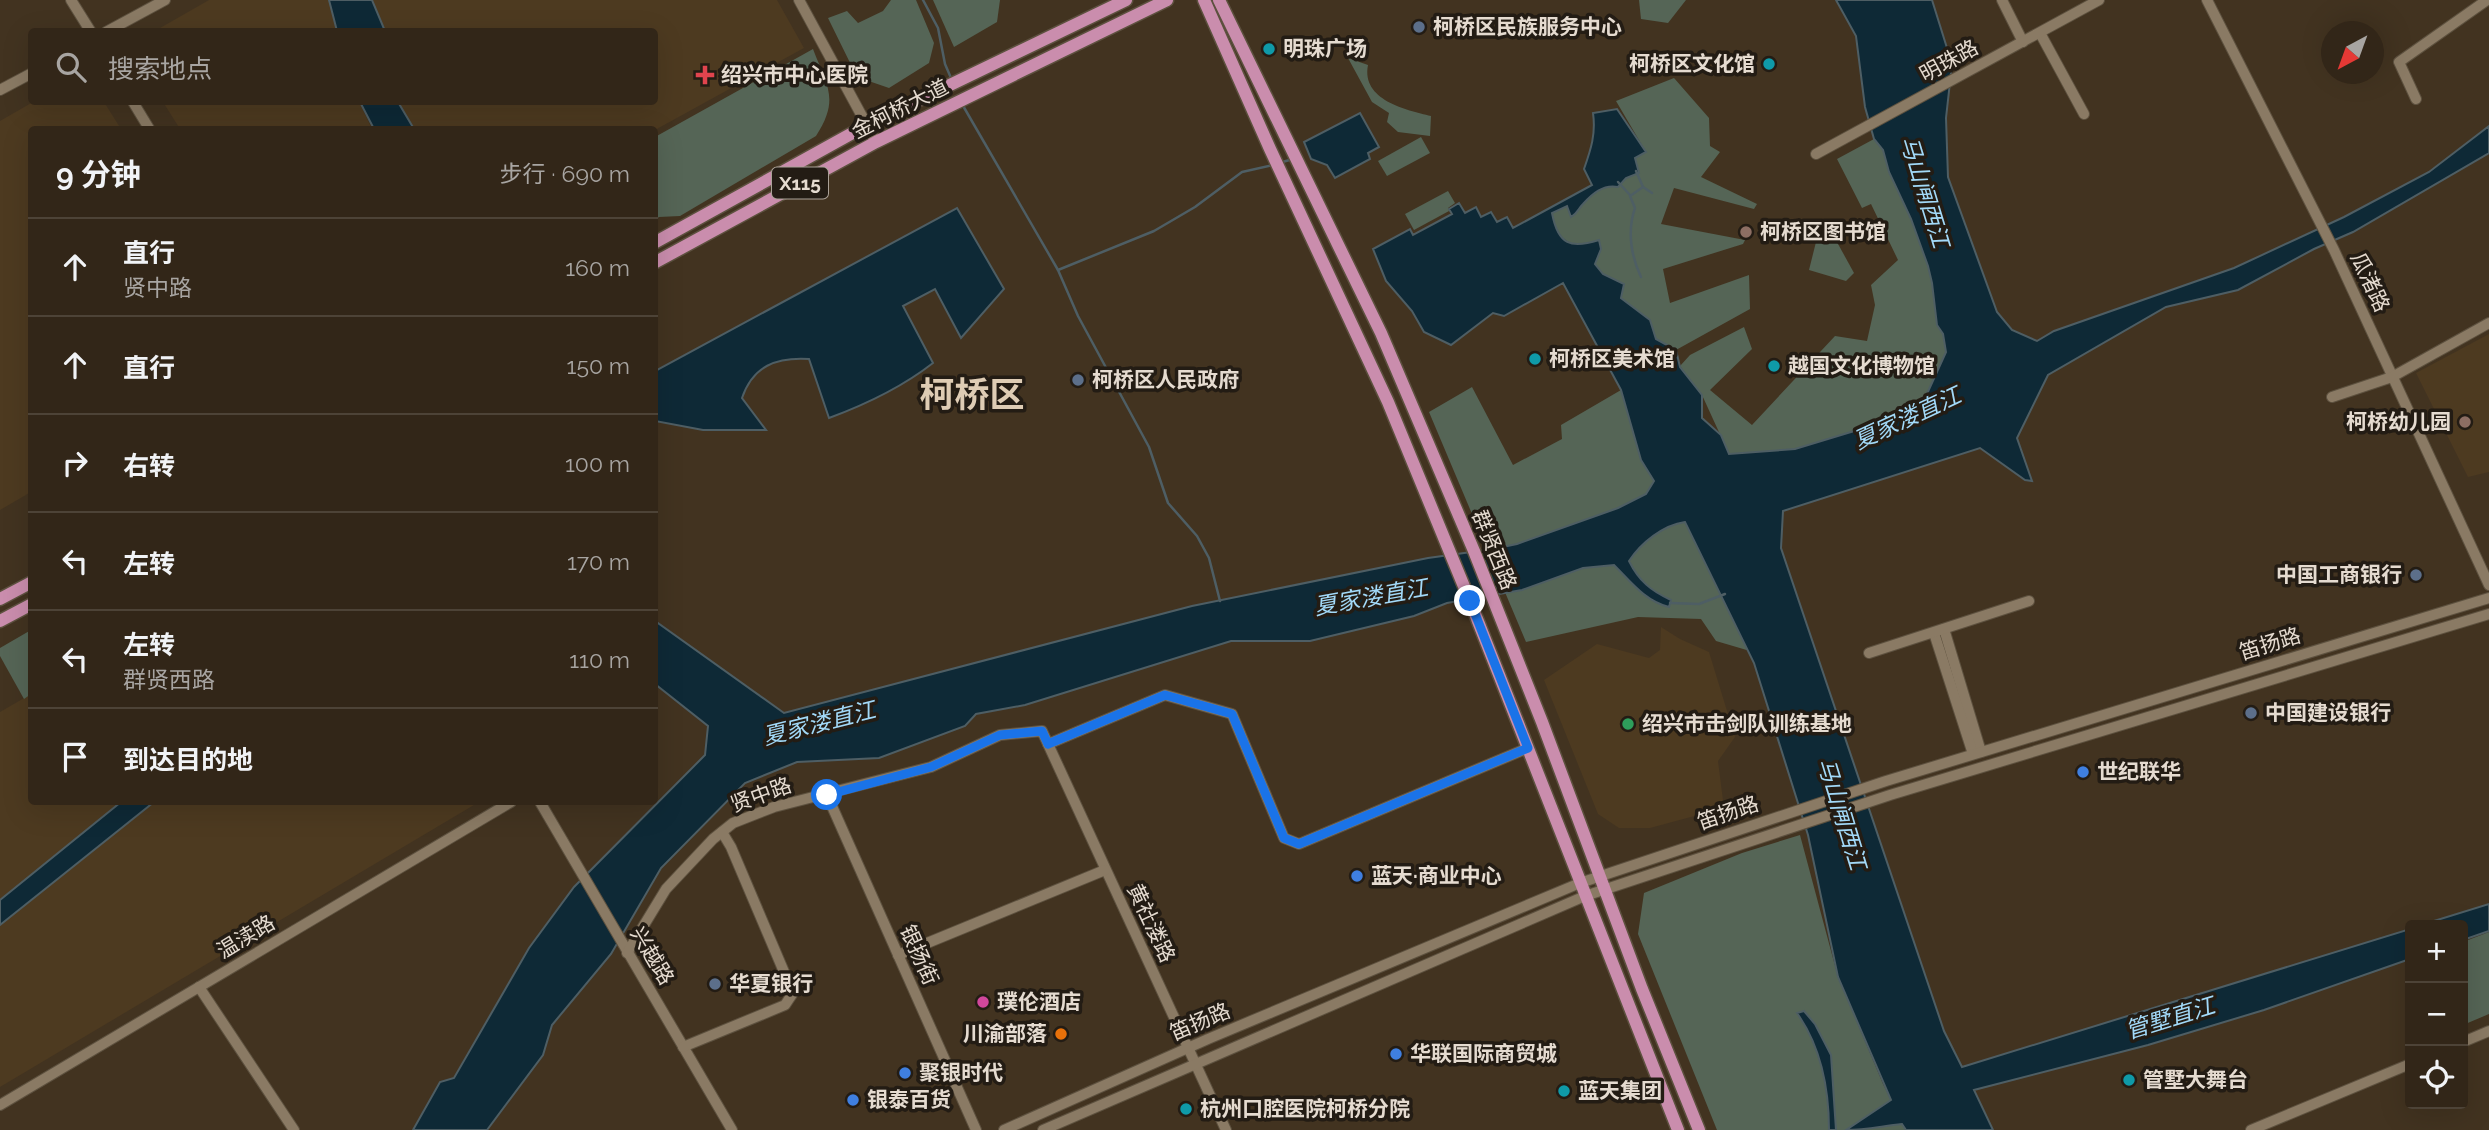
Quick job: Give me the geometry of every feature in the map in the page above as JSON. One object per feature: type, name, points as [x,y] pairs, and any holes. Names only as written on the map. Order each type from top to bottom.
[{"type":"main road","name":"金柯桥大道","points":[[658,241],[867,125],[1126,0]]},
{"type":"main road","name":"金柯桥大道","points":[[658,261],[876,142],[1167,0]]},
{"type":"main road","name":"群贤西路","points":[[1204,0],[1388,402],[1451,553],[1678,1130]]},
{"type":"main road","name":"群贤西路","points":[[1219,0],[1381,333],[1474,551],[1699,1130]]},
{"type":"main road","points":[[0,599],[28,584]]},
{"type":"main road","points":[[0,621],[28,606]]},
{"type":"street","points":[[71,0],[88,28]]},
{"type":"street","points":[[113,28],[165,0]]},
{"type":"street","points":[[799,0],[876,142]]},
{"type":"street","points":[[2002,0],[2023,42]]},
{"type":"street","name":"明珠路","points":[[1816,154],[2099,0]]},
{"type":"street","name":"瓜渚路","points":[[2207,0],[2334,250],[2489,585]]},
{"type":"street","points":[[2416,99],[2399,62],[2487,0]]},
{"type":"street","points":[[2040,33],[2084,114]]},
{"type":"street","points":[[0,90],[28,75]]},
{"type":"street","points":[[135,105],[147,126]]},
{"type":"street","points":[[2332,397],[2392,377],[2489,323]]},
{"type":"street","name":"笛扬路","points":[[1044,1130],[1195,1065],[1583,889],[1600,876],[1886,781],[2489,598]]},
{"type":"street","points":[[1869,653],[2029,601]]},
{"type":"street","name":"笛扬路","points":[[1004,1130],[1187,1048],[1583,889],[1605,889],[1890,795],[2489,614]]},
{"type":"street","points":[[1939,631],[1977,753]]},
{"type":"street","points":[[1048,744],[1165,695],[1232,714],[1284,838],[1299,844],[1528,748]]},
{"type":"street","name":"黄社溇路","points":[[1042,731],[1226,1130]]},
{"type":"street","name":"贤中路","points":[[625,949],[666,889],[733,823],[774,807],[931,767],[1000,735],[1042,731]]},
{"type":"street","name":"银扬街","points":[[827,795],[976,1130]]},
{"type":"street","name":"温渎路","points":[[0,1105],[506,805]]},
{"type":"street","name":"兴越路","points":[[542,805],[732,1130]]},
{"type":"street","points":[[683,1047],[785,1005],[793,993],[731,847],[722,832]]},
{"type":"street","points":[[898,955],[1105,870]]},
{"type":"street","points":[[199,987],[294,1130]]},
{"type":"street","points":[[2468,1040],[2489,1031]]},
{"type":"street","points":[[2252,1130],[2405,1066]]},
{"type":"shaded area","points":[[209,0],[329,0],[336,28],[160,28]]},
{"type":"shaded area","name":"绍兴市中心医院","points":[[373,0],[777,0],[804,48],[658,128],[658,126],[412,126],[400,105],[658,105],[658,28],[384,28]]},
{"type":"shaded area","points":[[28,105],[106,105],[119,126],[28,126],[28,494],[0,510],[0,121]]},
{"type":"shaded area","points":[[165,105],[360,105],[371,126],[178,126]]},
{"type":"shaded area","name":"柯桥幼儿园","points":[[2489,334],[2489,472],[2468,477],[2416,373]]},
{"type":"shaded area","points":[[1661,627],[1709,652],[1735,737],[1718,761],[1724,808],[1650,828],[1619,828],[1598,814],[1544,680],[1597,644],[1649,658],[1660,650]]},
{"type":"shaded area","points":[[28,696],[28,805],[474,805],[0,1087],[0,712]]},
{"type":"green space","points":[[891,0],[916,0],[934,43],[929,63],[889,88],[857,77],[828,18],[847,11],[858,23],[883,11]]},
{"type":"green space","points":[[933,0],[1000,0],[997,22],[954,47]]},
{"type":"green space","points":[[1639,0],[1686,0],[1668,23],[1641,19]]},
{"type":"green space","points":[[813,49],[829,92],[828,112],[816,136],[680,216],[658,218],[658,135]]},
{"type":"green space","points":[[1348,58],[1368,65],[1371,87],[1378,95],[1398,106],[1431,116],[1430,136],[1398,132],[1387,122],[1389,113],[1372,102]]},
{"type":"green space","points":[[1674,78],[1709,118],[1710,146],[1720,152],[1701,177],[1757,204],[1754,209],[1674,188],[1661,224],[1745,240],[1743,244],[1663,269],[1670,303],[1749,275],[1750,309],[1676,350],[1656,339],[1649,320],[1621,298],[1624,284],[1603,274],[1595,264],[1601,249],[1568,242],[1558,231],[1552,213],[1568,206],[1571,216],[1574,215],[1599,191],[1618,187],[1626,178],[1639,173],[1635,158],[1646,152],[1616,101]]},
{"type":"green space","points":[[1421,137],[1430,153],[1387,176],[1378,161]]},
{"type":"green space","points":[[1874,139],[1883,150],[1889,172],[1911,219],[1928,266],[1937,325],[1943,334],[1946,352],[1926,396],[1897,418],[1795,449],[1729,454],[1702,395],[1680,366],[1690,355],[1744,327],[1752,349],[1710,390],[1752,425],[1835,336],[1867,341],[1875,305],[1871,285],[1898,260],[1871,204],[1862,208],[1837,159]]},
{"type":"green space","points":[[1448,191],[1455,203],[1448,208],[1449,211],[1414,230],[1405,214]]},
{"type":"green space","points":[[1832,233],[1854,273],[1846,281],[1809,270],[1817,238]]},
{"type":"green space","points":[[1472,387],[1513,465],[1562,439],[1561,425],[1621,390],[1632,423],[1750,651],[1716,641],[1701,619],[1638,617],[1526,642],[1429,412]]},
{"type":"green space","points":[[28,632],[28,696],[24,699],[0,656],[0,648]]},
{"type":"green space","points":[[1800,835],[1838,977],[1883,1084],[1906,1130],[1717,1130],[1638,934],[1644,893],[1742,853]]},
{"type":"green space","points":[[2489,932],[2489,1014],[2468,1023],[2468,983],[2468,940]]},
{"type":"water","points":[[329,0],[372,0],[384,28],[336,28]]},
{"type":"water","points":[[1836,0],[1932,0],[1952,64],[1946,118],[1948,177],[1997,312],[2012,330],[2037,341],[2054,331],[2234,268],[2344,217],[2429,172],[2489,126],[2489,153],[2353,232],[2314,249],[2238,290],[2166,307],[2048,375],[2017,438],[2032,481],[2025,480],[1980,448],[1783,511],[1781,548],[1944,1031],[1962,1067],[2405,931],[2405,961],[2264,1010],[2148,1045],[1974,1090],[1993,1130],[1906,1130],[1902,1124],[1846,1130],[1891,1100],[1838,977],[1808,835],[1754,663],[1685,522],[1653,536],[1629,561],[1646,585],[1671,600],[1669,607],[1646,596],[1614,565],[1583,568],[1522,590],[1447,603],[1414,616],[1310,641],[1231,641],[1025,705],[976,714],[965,726],[879,758],[797,762],[745,783],[661,868],[611,954],[552,1025],[543,1055],[487,1130],[413,1130],[440,1082],[454,1078],[529,948],[574,887],[705,755],[708,726],[658,686],[658,623],[784,713],[1192,606],[1428,558],[1517,544],[1618,508],[1646,494],[1654,481],[1641,460],[1621,390],[1563,283],[1504,316],[1493,313],[1451,345],[1424,332],[1412,311],[1386,281],[1373,249],[1410,229],[1413,235],[1452,214],[1449,209],[1459,203],[1465,213],[1476,207],[1481,217],[1491,212],[1497,222],[1507,217],[1513,228],[1592,185],[1584,169],[1592,141],[1593,113],[1617,109],[1646,152],[1635,158],[1639,173],[1626,178],[1618,187],[1607,187],[1598,191],[1571,217],[1567,206],[1552,213],[1555,224],[1567,242],[1581,244],[1599,240],[1601,249],[1595,264],[1603,274],[1624,284],[1621,298],[1650,320],[1656,339],[1676,350],[1680,367],[1702,395],[1702,418],[1721,435],[1729,454],[1795,449],[1897,418],[1926,396],[1946,352],[1943,334],[1937,325],[1928,266],[1911,219],[1889,172],[1883,150],[1874,139],[1865,107],[1856,36]]},
{"type":"water","points":[[362,105],[400,105],[412,126],[372,126]]},
{"type":"water","points":[[1360,113],[1379,147],[1368,153],[1370,159],[1335,178],[1327,165],[1311,159],[1304,142]]},
{"type":"water","points":[[957,208],[1004,289],[961,338],[935,289],[903,306],[933,363],[883,395],[829,418],[809,359],[776,362],[752,378],[742,398],[766,430],[703,430],[658,422],[658,369]]},
{"type":"water","points":[[117,805],[150,805],[0,925],[0,900]]},
{"type":"water","points":[[2489,904],[2489,931],[2468,938],[2468,920],[2437,920]]},
{"type":"water","points":[[1804,1011],[1815,1024],[1831,1055],[1836,1130],[1829,1130],[1825,1084],[1818,1054],[1797,1013]]},
{"type":"waterway","points":[[923,0],[938,28],[945,64],[951,78]]},
{"type":"waterway","points":[[962,104],[1058,270],[1078,316],[1149,447],[1168,503],[1197,536],[1209,558],[1220,601]]},
{"type":"waterway","points":[[1279,163],[1293,159]]},
{"type":"waterway","points":[[1058,270],[1154,231],[1195,207],[1242,172],[1273,165]]},
{"type":"waterway","points":[[1636,171],[1643,187]]},
{"type":"waterway","points":[[1618,182],[1630,195]]},
{"type":"waterway","points":[[1641,277],[1631,243],[1635,208],[1630,196],[1643,187],[1652,193]]},
{"type":"waterway","points":[[1670,603],[1699,604],[1725,594]]},
{"type":"place","name":"柯桥区民族服务中心","points":[[1419,27]]},
{"type":"place","name":"明珠广场","points":[[1269,49]]},
{"type":"place","name":"柯桥区文化馆","points":[[1769,64]]},
{"type":"place","name":"绍兴市中心医院","points":[[705,75]]},
{"type":"place","name":"柯桥区图书馆","points":[[1746,232]]},
{"type":"place","name":"柯桥区美术馆","points":[[1535,359]]},
{"type":"place","name":"越国文化博物馆","points":[[1774,366]]},
{"type":"place","name":"柯桥区人民政府","points":[[1078,380]]},
{"type":"place","name":"柯桥幼儿园","points":[[2465,422]]},
{"type":"place","name":"中国工商银行","points":[[2416,575]]},
{"type":"place","name":"中国建设银行","points":[[2251,713]]},
{"type":"place","name":"绍兴市击剑队训练基地","points":[[1628,724]]},
{"type":"place","name":"世纪联华","points":[[2083,772]]},
{"type":"place","name":"蓝天·商业中心","points":[[1357,876]]},
{"type":"place","name":"华夏银行","points":[[715,984]]},
{"type":"place","name":"璞伦酒店","points":[[983,1002]]},
{"type":"place","name":"川渝部落","points":[[1061,1034]]},
{"type":"place","name":"华联国际商贸城","points":[[1396,1054]]},
{"type":"place","name":"聚银时代","points":[[905,1073]]},
{"type":"place","name":"管墅大舞台","points":[[2129,1080]]},
{"type":"place","name":"蓝天集团","points":[[1564,1091]]},
{"type":"place","name":"银泰百货","points":[[853,1100]]},
{"type":"place","name":"杭州口腔医院柯桥分院","points":[[1186,1109]]},
{"type":"district","name":"柯桥区","points":[[972,395]]},
{"type":"route","points":[[827,795],[931,767],[1000,735],[1042,731],[1048,744],[1165,695],[1232,714],[1284,838],[1299,844],[1528,748],[1470,601]]},
{"type":"water label","name":"马山闸西江","points":[[1925,192]]},
{"type":"water label","name":"夏家溇直江","points":[[1907,418]]},
{"type":"water label","name":"夏家溇直江","points":[[1371,597]]},
{"type":"water label","name":"夏家溇直江","points":[[819,723]]},
{"type":"water label","name":"马山闸西江","points":[[1842,814]]},
{"type":"water label","name":"管墅直江","points":[[2170,1018]]}]
